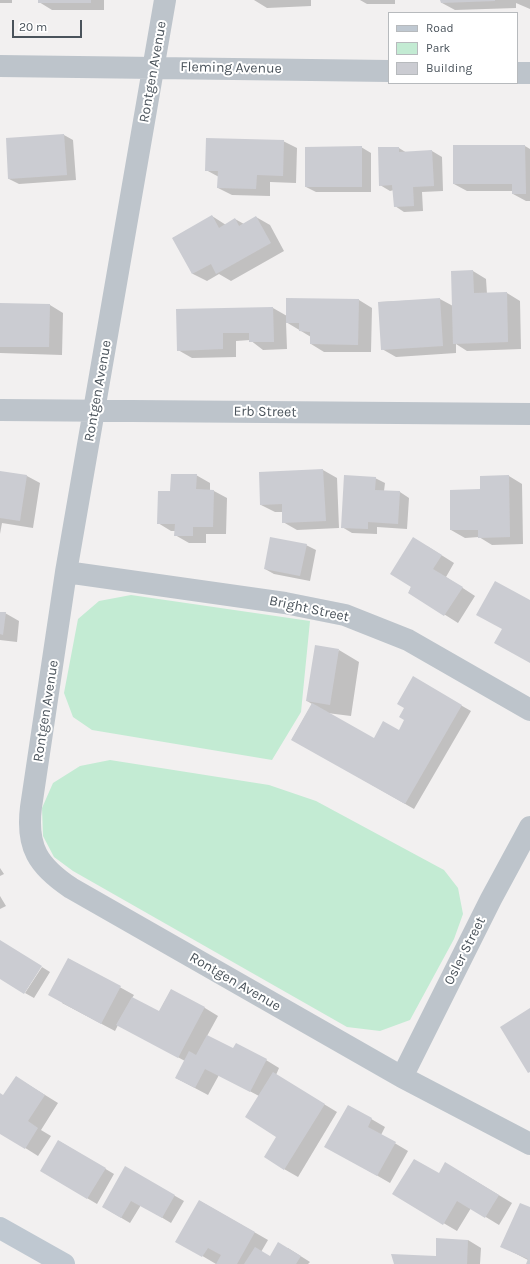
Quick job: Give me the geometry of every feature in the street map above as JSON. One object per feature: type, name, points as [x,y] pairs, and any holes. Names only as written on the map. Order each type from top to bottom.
[{"type":"street","name":"Rontgen Avenue","points":[[165,0],[66,572],[29,824],[30,837],[34,850],[53,876],[78,892],[402,1077],[530,1144]]},
{"type":"street","name":"Fleming Avenue","points":[[0,66],[388,71]]},
{"type":"street","points":[[518,73],[530,73]]},
{"type":"street","name":"Erb Street","points":[[0,410],[530,414]]},
{"type":"street","name":"Bright Street","points":[[66,572],[285,602],[345,615],[408,640],[530,710]]},
{"type":"street","name":"Osler Street","points":[[402,1077],[491,899],[530,827]]},
{"type":"street","points":[[0,1228],[64,1264]]},
{"type":"green space","points":[[131,595],[310,621],[301,712],[272,760],[92,730],[73,717],[64,693],[78,619],[99,601]]},
{"type":"green space","points":[[110,760],[269,785],[316,801],[444,870],[458,888],[463,914],[454,939],[410,1020],[380,1031],[347,1027],[73,871],[54,857],[43,836],[42,808],[53,783],[80,766]]},
{"type":"building","points":[[38,0],[91,0],[91,3],[38,3]]},
{"type":"building","points":[[440,0],[495,0],[495,1],[441,3]]},
{"type":"building","points":[[64,134],[67,175],[8,179],[6,138]]},
{"type":"building","points":[[206,138],[284,140],[283,176],[257,175],[256,189],[217,188],[218,171],[205,171]]},
{"type":"building","points":[[453,145],[525,145],[526,194],[512,194],[512,184],[453,184]]},
{"type":"building","points":[[362,146],[362,187],[305,187],[305,147]]},
{"type":"building","points":[[378,147],[399,147],[399,152],[432,150],[434,186],[413,187],[414,206],[394,207],[392,185],[379,186]]},
{"type":"building","points":[[212,215],[219,228],[235,218],[239,226],[256,216],[271,243],[216,274],[211,264],[192,274],[172,238]]},
{"type":"building","points":[[473,270],[474,293],[507,292],[508,342],[453,344],[451,271]]},
{"type":"building","points":[[286,298],[359,299],[358,345],[310,344],[310,332],[299,331],[299,323],[286,323]]},
{"type":"building","points":[[440,298],[443,346],[381,350],[378,302]]},
{"type":"building","points":[[0,303],[50,304],[49,347],[0,347]]},
{"type":"building","points":[[273,307],[274,342],[249,342],[249,333],[223,333],[223,349],[177,351],[176,309]]},
{"type":"building","points":[[323,469],[326,521],[282,523],[282,504],[260,505],[259,472]]},
{"type":"building","points":[[0,471],[27,475],[20,521],[0,518]]},
{"type":"building","points":[[171,474],[197,474],[196,489],[214,490],[213,527],[193,527],[193,536],[174,536],[175,524],[157,524],[158,491],[170,491]]},
{"type":"building","points":[[344,475],[376,477],[375,490],[400,491],[398,524],[368,522],[368,529],[341,528]]},
{"type":"building","points":[[509,475],[510,537],[478,538],[478,530],[450,530],[450,490],[480,489],[480,476]]},
{"type":"building","points":[[270,537],[307,544],[300,576],[264,569]]},
{"type":"building","points":[[413,537],[442,555],[433,569],[463,587],[444,616],[408,593],[411,587],[390,574]]},
{"type":"building","points":[[495,581],[530,600],[530,663],[494,643],[502,629],[476,615]]},
{"type":"building","points":[[0,612],[6,612],[3,635],[0,634]]},
{"type":"building","points":[[315,645],[339,649],[330,705],[306,701]]},
{"type":"building","points":[[413,676],[462,705],[405,804],[291,740],[312,703],[374,738],[383,721],[399,730],[404,720],[399,717],[404,708],[397,704]]},
{"type":"building","points":[[0,940],[42,966],[24,994],[0,979]]},
{"type":"building","points":[[68,958],[121,986],[101,1024],[48,995]]},
{"type":"building","points":[[171,989],[205,1007],[178,1058],[116,1025],[132,997],[159,1011]]},
{"type":"building","points":[[530,1008],[530,1072],[528,1073],[500,1027]]},
{"type":"building","points":[[207,1035],[233,1048],[236,1043],[267,1059],[250,1092],[205,1069],[195,1088],[175,1078],[189,1051],[196,1055]]},
{"type":"building","points":[[273,1072],[325,1104],[284,1170],[264,1157],[276,1137],[245,1117]]},
{"type":"building","points":[[16,1076],[45,1095],[28,1121],[38,1128],[25,1149],[0,1134],[0,1093],[3,1095]]},
{"type":"building","points":[[348,1105],[372,1118],[368,1127],[396,1142],[377,1176],[324,1147]]},
{"type":"building","points":[[58,1140],[106,1168],[87,1199],[40,1171]]},
{"type":"building","points":[[414,1159],[439,1173],[445,1162],[499,1195],[485,1218],[457,1201],[443,1225],[392,1194]]},
{"type":"building","points":[[125,1166],[175,1195],[162,1218],[131,1201],[121,1218],[102,1207]]},
{"type":"building","points":[[199,1200],[255,1232],[237,1264],[216,1264],[221,1255],[208,1248],[202,1257],[175,1242]]},
{"type":"building","points":[[520,1203],[530,1207],[530,1264],[526,1264],[528,1259],[500,1247]]},
{"type":"building","points":[[436,1238],[468,1240],[467,1264],[394,1264],[391,1254],[436,1256]]},
{"type":"building","points":[[278,1242],[301,1256],[296,1264],[244,1264],[255,1247],[270,1256]]}]
